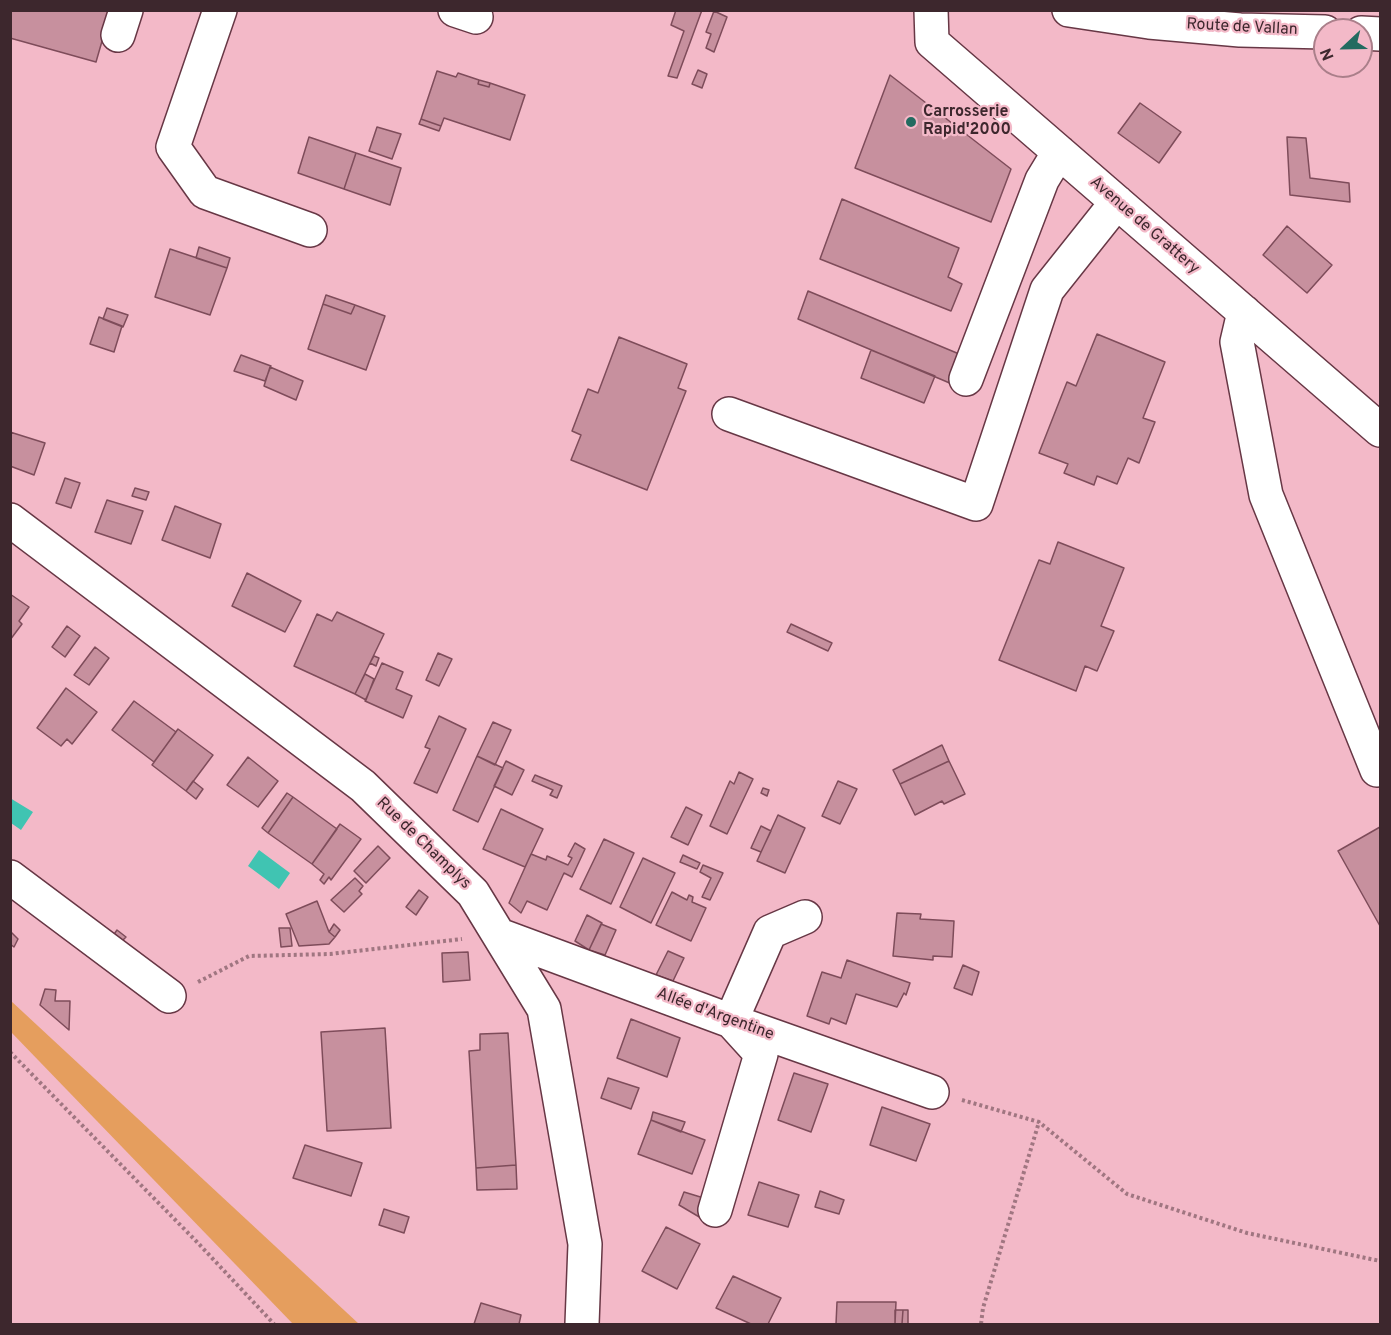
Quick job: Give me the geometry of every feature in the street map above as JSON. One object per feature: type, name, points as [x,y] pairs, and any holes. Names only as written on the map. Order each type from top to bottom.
[{"type":"street","points":[[220,10],[173,147],[206,192],[310,230]]},
{"type":"street","name":"Avenue de Grattery","points":[[931,10],[932,42],[1380,430]]},
{"type":"street","name":"Route de Vallan","points":[[1069,10],[1149,22],[1239,30],[1313,32]]},
{"type":"street","points":[[966,379],[1042,180],[1059,152]]},
{"type":"street","points":[[729,414],[976,504],[1047,290],[1117,202]]},
{"type":"street","points":[[1244,312],[1237,342],[1266,495],[1377,770]]},
{"type":"street","name":"Rue de Champlys","points":[[10,520],[363,786],[473,893],[544,1009],[585,1244],[582,1324]]},
{"type":"street","points":[[10,877],[169,996]]},
{"type":"street","points":[[715,1210],[761,1054],[731,1021],[770,932],[805,917]]},
{"type":"street","name":"Allée d'Argentine","points":[[499,935],[932,1092]]},
{"type":"path","points":[[169,996],[249,956],[330,954],[499,935]]},
{"type":"path","points":[[10,1053],[197,1242],[274,1324]]},
{"type":"path","points":[[932,1092],[1039,1122],[1127,1194],[1247,1233],[1380,1261]]},
{"type":"path","points":[[981,1324],[983,1308],[1039,1122]]},
{"type":"shaded area","points":[[10,798],[33,812],[21,830],[11,823]]},
{"type":"shaded area","points":[[259,850],[290,873],[279,889],[248,866]]},
{"type":"shaded area","points":[[10,1000],[359,1324],[293,1324],[11,1032]]},
{"type":"building","points":[[10,10],[111,10],[96,62],[10,38]]},
{"type":"building","points":[[676,10],[702,10],[677,78],[668,76],[684,31],[671,25]]},
{"type":"building","points":[[714,11],[727,17],[714,52],[706,48],[711,34],[706,32]]},
{"type":"building","points":[[698,70],[707,74],[702,88],[692,84]]},
{"type":"building","points":[[437,71],[456,77],[458,73],[479,80],[478,84],[489,87],[490,83],[525,95],[510,140],[444,118],[441,126],[421,119]]},
{"type":"building","name":"Carrosserie Rapid'2000","points":[[890,75],[1011,169],[991,222],[855,168]]},
{"type":"building","points":[[479,80],[490,83],[489,87],[478,84]]},
{"type":"building","points":[[1140,103],[1181,132],[1159,163],[1118,133]]},
{"type":"building","points":[[421,119],[441,126],[439,131],[419,124]]},
{"type":"building","points":[[377,127],[401,134],[392,159],[369,151]]},
{"type":"building","points":[[309,137],[356,153],[344,189],[298,173]]},
{"type":"building","points":[[1287,137],[1306,138],[1310,178],[1349,183],[1350,202],[1290,195]]},
{"type":"building","points":[[356,153],[401,168],[390,205],[344,189]]},
{"type":"building","points":[[842,199],[959,248],[948,277],[962,284],[951,311],[820,259]]},
{"type":"building","points":[[1287,226],[1332,265],[1307,293],[1263,255]]},
{"type":"building","points":[[199,247],[230,258],[227,268],[196,258]]},
{"type":"building","points":[[170,249],[227,268],[210,315],[155,297]]},
{"type":"building","points":[[808,291],[964,356],[952,384],[798,319]]},
{"type":"building","points":[[326,295],[355,305],[351,314],[323,304]]},
{"type":"building","points":[[323,304],[351,314],[355,305],[385,316],[366,370],[308,349]]},
{"type":"building","points":[[107,308],[128,315],[123,327],[103,319]]},
{"type":"building","points":[[99,317],[122,326],[114,352],[90,344]]},
{"type":"building","points":[[1097,334],[1165,362],[1143,418],[1155,422],[1139,463],[1128,458],[1117,484],[1097,476],[1094,485],[1064,473],[1068,464],[1039,453],[1067,382],[1076,386]]},
{"type":"building","points":[[619,337],[687,364],[678,388],[686,391],[647,490],[571,460],[581,435],[572,431],[588,389],[598,393]]},
{"type":"building","points":[[871,350],[935,376],[924,403],[861,378]]},
{"type":"building","points":[[241,355],[271,366],[265,381],[234,371]]},
{"type":"building","points":[[270,367],[303,381],[296,400],[264,386]]},
{"type":"building","points":[[10,432],[45,443],[34,475],[10,466]]},
{"type":"building","points":[[65,478],[80,483],[71,508],[56,503]]},
{"type":"building","points":[[135,488],[149,492],[146,500],[132,496]]},
{"type":"building","points":[[107,500],[143,511],[131,544],[95,532]]},
{"type":"building","points":[[175,506],[221,524],[210,558],[162,540]]},
{"type":"building","points":[[1058,542],[1124,568],[1101,626],[1114,631],[1097,671],[1085,666],[1076,691],[999,660],[1039,560],[1050,564]]},
{"type":"building","points":[[247,573],[301,601],[285,632],[232,606]]},
{"type":"building","points":[[10,594],[29,607],[19,621],[22,624],[10,640]]},
{"type":"building","points":[[337,612],[384,634],[355,694],[294,666],[317,614],[332,621]]},
{"type":"building","points":[[791,624],[832,643],[828,651],[787,632]]},
{"type":"building","points":[[67,626],[80,636],[65,657],[52,647]]},
{"type":"building","points":[[95,647],[109,658],[89,685],[74,675]]},
{"type":"building","points":[[438,653],[452,659],[439,686],[426,680]]},
{"type":"building","points":[[374,656],[379,658],[376,666],[370,663]]},
{"type":"building","points":[[382,663],[403,672],[396,689],[412,696],[403,718],[365,701]]},
{"type":"building","points":[[365,674],[374,679],[366,700],[355,694]]},
{"type":"building","points":[[66,688],[97,712],[72,744],[67,739],[61,746],[37,728]]},
{"type":"building","points":[[134,701],[176,732],[154,762],[112,730]]},
{"type":"building","points":[[439,716],[466,729],[437,793],[414,783],[430,749],[425,747]]},
{"type":"building","points":[[493,722],[511,730],[495,765],[477,756]]},
{"type":"building","points":[[178,729],[213,755],[186,791],[152,765]]},
{"type":"building","points":[[942,745],[949,761],[900,784],[893,770]]},
{"type":"building","points":[[477,756],[503,768],[478,822],[453,810]]},
{"type":"building","points":[[248,757],[278,781],[258,807],[227,785]]},
{"type":"building","points":[[506,761],[524,770],[512,795],[494,786]]},
{"type":"building","points":[[949,761],[965,794],[944,804],[942,801],[915,815],[900,784]]},
{"type":"building","points":[[739,772],[753,779],[727,834],[710,826],[730,781],[734,784]]},
{"type":"building","points":[[535,775],[562,786],[557,798],[550,795],[553,790],[532,781]]},
{"type":"building","points":[[193,781],[203,789],[196,799],[186,791]]},
{"type":"building","points":[[838,781],[857,789],[840,824],[822,816]]},
{"type":"building","points":[[763,788],[769,790],[767,796],[761,793]]},
{"type":"building","points":[[287,793],[293,797],[268,833],[262,828]]},
{"type":"building","points":[[293,797],[337,829],[312,864],[268,833]]},
{"type":"building","points":[[686,807],[702,815],[688,845],[671,837]]},
{"type":"building","points":[[501,809],[543,829],[525,867],[483,849]]},
{"type":"building","points":[[778,815],[805,828],[785,873],[757,861]]},
{"type":"building","points":[[340,824],[361,839],[331,880],[329,877],[324,884],[320,880],[324,874],[312,864]]},
{"type":"building","points":[[761,826],[771,831],[761,852],[751,848]]},
{"type":"building","points":[[1380,827],[1380,926],[1338,851]]},
{"type":"building","points":[[604,839],[634,853],[611,904],[580,889]]},
{"type":"building","points":[[575,843],[585,849],[572,877],[564,873],[547,910],[527,901],[521,913],[509,903],[531,854],[546,860],[547,856],[568,865],[572,858],[568,856]]},
{"type":"building","points":[[378,846],[390,858],[366,883],[354,871]]},
{"type":"building","points":[[683,855],[700,863],[697,869],[680,862]]},
{"type":"building","points":[[643,858],[675,873],[651,923],[620,907]]},
{"type":"building","points":[[703,865],[723,873],[710,900],[702,897],[711,878],[700,872]]},
{"type":"building","points":[[355,878],[363,886],[359,891],[362,894],[344,912],[331,900]]},
{"type":"building","points":[[419,890],[428,897],[416,915],[406,907]]},
{"type":"building","points":[[672,892],[687,900],[689,895],[693,897],[692,902],[706,908],[691,941],[656,925]]},
{"type":"building","points":[[317,901],[329,932],[335,937],[329,944],[299,946],[286,914]]},
{"type":"building","points":[[897,913],[921,914],[920,919],[954,921],[952,957],[933,956],[933,960],[893,956]]},
{"type":"building","points":[[587,915],[602,923],[589,950],[575,941]]},
{"type":"building","points":[[334,924],[340,930],[335,937],[329,932]]},
{"type":"building","points":[[601,924],[616,930],[605,955],[589,950]]},
{"type":"building","points":[[279,928],[290,928],[292,946],[281,947]]},
{"type":"building","points":[[117,930],[126,937],[117,946],[110,940]]},
{"type":"building","points":[[10,931],[18,939],[14,947],[10,944]]},
{"type":"building","points":[[668,951],[684,958],[673,981],[656,975]]},
{"type":"building","points":[[468,952],[470,980],[443,982],[442,953]]},
{"type":"building","points":[[847,960],[910,983],[906,995],[904,993],[897,1007],[856,994],[846,1024],[831,1018],[829,1024],[807,1016],[822,972],[841,978]]},
{"type":"building","points":[[963,965],[979,972],[972,995],[954,988]]},
{"type":"building","points":[[45,989],[56,990],[55,1001],[70,1001],[69,1030],[40,1005]]},
{"type":"building","points":[[631,1019],[680,1038],[667,1077],[617,1058]]},
{"type":"building","points":[[385,1028],[391,1128],[327,1131],[321,1032]]},
{"type":"building","points":[[508,1033],[516,1165],[476,1168],[469,1051],[480,1050],[480,1034]]},
{"type":"building","points":[[794,1073],[828,1084],[811,1132],[778,1120]]},
{"type":"building","points":[[608,1078],[639,1088],[631,1109],[601,1098]]},
{"type":"building","points":[[882,1107],[930,1124],[916,1161],[870,1145]]},
{"type":"building","points":[[653,1112],[685,1122],[681,1132],[651,1120]]},
{"type":"building","points":[[651,1120],[705,1140],[692,1174],[638,1154]]},
{"type":"building","points":[[305,1145],[362,1163],[351,1196],[293,1178]]},
{"type":"building","points":[[516,1165],[517,1189],[477,1190],[476,1168]]},
{"type":"building","points":[[759,1182],[799,1195],[788,1227],[748,1215]]},
{"type":"building","points":[[820,1191],[844,1200],[839,1214],[815,1207]]},
{"type":"building","points":[[684,1192],[707,1199],[701,1218],[679,1205]]},
{"type":"building","points":[[384,1209],[409,1217],[404,1233],[379,1225]]},
{"type":"building","points":[[666,1227],[700,1244],[677,1289],[642,1271]]},
{"type":"building","points":[[733,1276],[781,1298],[768,1324],[751,1324],[716,1308]]},
{"type":"building","points":[[837,1302],[896,1302],[895,1324],[836,1324]]},
{"type":"building","points":[[481,1303],[521,1315],[519,1324],[474,1324]]},
{"type":"building","points":[[895,1310],[903,1310],[902,1324],[895,1324]]},
{"type":"building","points":[[903,1310],[908,1310],[908,1324],[902,1324]]},
{"type":"place","name":"Carrosserie Rapid'2000","points":[[911,122]]}]
